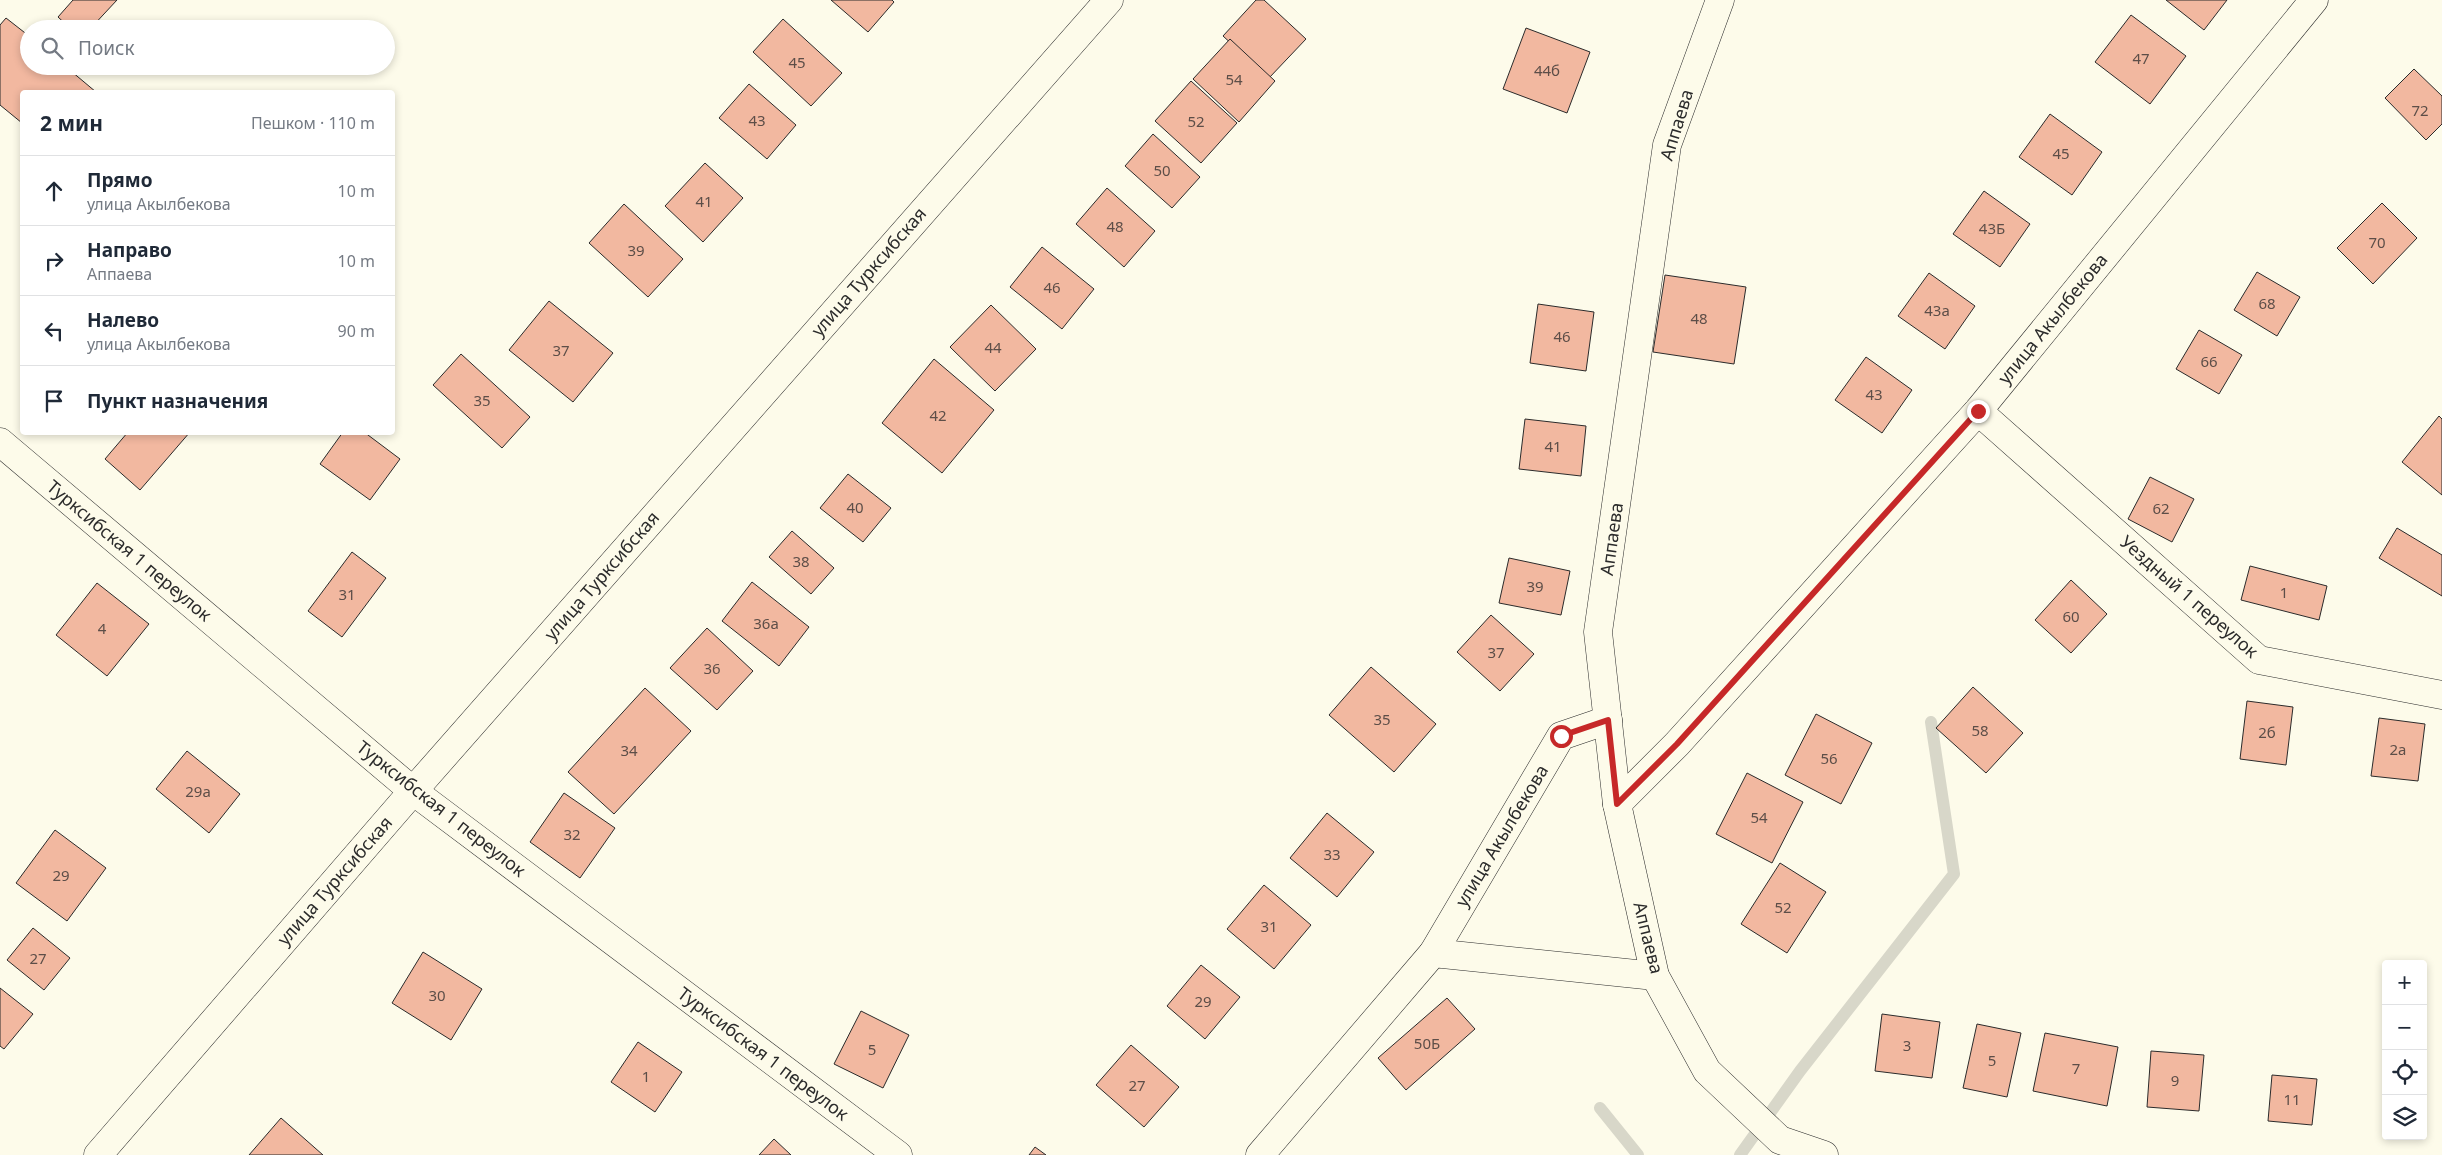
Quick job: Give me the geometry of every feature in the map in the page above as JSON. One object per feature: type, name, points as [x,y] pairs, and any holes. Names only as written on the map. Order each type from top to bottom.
[{"type":"street","name":"улица Турксибская","points":[[98,1155],[413,791],[1109,0]]},
{"type":"street","name":"Аппаева","points":[[1720,0],[1667,144],[1598,632],[1617,804],[1655,976],[1707,1071],[1780,1140],[1823,1155]]},
{"type":"street","name":"улица Акылбекова","points":[[1617,804],[1677,744],[1978,411],[2314,0]]},
{"type":"street","name":"Уездный 1 переулок","points":[[1978,411],[2259,660],[2442,695]]},
{"type":"street","name":"Турксибская 1 переулок","points":[[0,442],[413,791],[898,1155]]},
{"type":"street","name":"улица Акылбекова","points":[[1260,1155],[1433,953],[1561,736],[1608,720]]},
{"type":"street","points":[[1433,953],[1655,976]]},
{"type":"building","points":[[73,0],[117,0],[98,20],[61,20],[58,17]]},
{"type":"building","points":[[831,0],[892,0],[894,2],[868,32]]},
{"type":"building","points":[[1256,0],[1264,0],[1306,39],[1269,78],[1223,36]]},
{"type":"building","points":[[2166,0],[2227,0],[2204,30]]},
{"type":"building","points":[[2131,15],[2186,56],[2150,104],[2095,62]]},
{"type":"building","points":[[6,18],[20,29],[20,75],[76,75],[94,90],[20,90],[20,121],[0,105],[0,25]]},
{"type":"building","points":[[783,19],[842,73],[811,106],[753,52]]},
{"type":"building","points":[[1526,28],[1590,52],[1567,113],[1503,89]]},
{"type":"building","points":[[1230,39],[1275,81],[1239,122],[1193,79]]},
{"type":"building","points":[[2414,69],[2442,96],[2442,124],[2426,140],[2385,98]]},
{"type":"building","points":[[1191,81],[1237,123],[1201,163],[1155,121]]},
{"type":"building","points":[[749,84],[796,125],[767,159],[719,118]]},
{"type":"building","points":[[2050,114],[2102,152],[2072,195],[2019,157]]},
{"type":"building","points":[[1153,134],[1200,177],[1172,208],[1125,166]]},
{"type":"building","points":[[705,163],[743,198],[703,242],[665,206]]},
{"type":"building","points":[[1107,188],[1155,231],[1124,267],[1076,224]]},
{"type":"building","points":[[1984,191],[2030,224],[2000,267],[1953,234]]},
{"type":"building","points":[[2382,203],[2417,238],[2373,284],[2337,248]]},
{"type":"building","points":[[624,204],[683,259],[648,297],[589,243]]},
{"type":"building","points":[[1042,247],[1094,289],[1062,329],[1010,287]]},
{"type":"building","points":[[2257,272],[2300,297],[2277,336],[2234,310]]},
{"type":"building","points":[[1929,273],[1975,306],[1945,349],[1898,316]]},
{"type":"building","points":[[1665,275],[1746,287],[1734,364],[1653,352]]},
{"type":"building","points":[[549,301],[613,353],[573,402],[509,350]]},
{"type":"building","points":[[1538,304],[1594,312],[1586,371],[1530,363]]},
{"type":"building","points":[[991,305],[1036,349],[995,391],[950,347]]},
{"type":"building","points":[[2199,330],[2242,355],[2219,394],[2176,369]]},
{"type":"building","points":[[461,354],[530,417],[502,448],[433,385]]},
{"type":"building","points":[[1866,357],[1912,390],[1882,433],[1835,400]]},
{"type":"building","points":[[934,359],[994,410],[942,473],[882,423]]},
{"type":"building","points":[[2439,416],[2442,419],[2442,495],[2402,462]]},
{"type":"building","points":[[1525,419],[1586,426],[1581,476],[1519,469]]},
{"type":"building","points":[[125,435],[187,435],[140,490],[105,459]]},
{"type":"building","points":[[341,435],[368,435],[400,459],[370,500],[320,464]]},
{"type":"building","points":[[848,474],[891,508],[863,542],[820,508]]},
{"type":"building","points":[[2150,477],[2194,499],[2172,542],[2128,519]]},
{"type":"building","points":[[2397,528],[2442,555],[2442,596],[2379,558]]},
{"type":"building","points":[[792,531],[834,568],[811,594],[769,557]]},
{"type":"building","points":[[352,552],[386,578],[342,637],[308,611]]},
{"type":"building","points":[[1509,558],[1570,571],[1561,615],[1499,603]]},
{"type":"building","points":[[2250,566],[2327,586],[2319,620],[2241,600]]},
{"type":"building","points":[[2071,580],[2107,614],[2071,653],[2035,620]]},
{"type":"building","points":[[752,582],[809,627],[779,666],[722,621]]},
{"type":"building","points":[[97,583],[149,624],[107,676],[56,635]]},
{"type":"building","points":[[1491,615],[1534,654],[1500,691],[1457,652]]},
{"type":"building","points":[[707,628],[753,671],[717,710],[670,668]]},
{"type":"building","points":[[1371,667],[1436,724],[1394,772],[1329,715]]},
{"type":"building","points":[[1973,687],[2023,733],[1986,773],[1936,728]]},
{"type":"building","points":[[645,688],[691,731],[614,814],[568,772]]},
{"type":"building","points":[[2247,701],[2293,707],[2286,765],[2240,759]]},
{"type":"building","points":[[1816,714],[1872,743],[1841,804],[1785,775]]},
{"type":"building","points":[[2379,718],[2425,724],[2418,781],[2371,776]]},
{"type":"building","points":[[187,751],[240,794],[209,833],[156,789]]},
{"type":"building","points":[[1747,773],[1803,802],[1772,863],[1716,834]]},
{"type":"building","points":[[564,793],[615,828],[580,878],[530,842]]},
{"type":"building","points":[[1327,813],[1374,852],[1337,897],[1290,858]]},
{"type":"building","points":[[55,830],[106,868],[67,921],[16,883]]},
{"type":"building","points":[[1780,863],[1826,892],[1787,953],[1741,924]]},
{"type":"building","points":[[1264,885],[1311,925],[1274,969],[1227,929]]},
{"type":"building","points":[[33,928],[70,958],[44,990],[7,960]]},
{"type":"building","points":[[423,952],[482,989],[451,1040],[392,1003]]},
{"type":"building","points":[[1201,965],[1240,997],[1205,1039],[1167,1006]]},
{"type":"building","points":[[0,988],[33,1014],[4,1049],[0,1046]]},
{"type":"building","points":[[1447,998],[1475,1029],[1406,1090],[1378,1058]]},
{"type":"building","points":[[861,1011],[909,1035],[883,1088],[834,1064]]},
{"type":"building","points":[[1882,1014],[1940,1022],[1932,1078],[1875,1071]]},
{"type":"building","points":[[1977,1024],[2021,1033],[2007,1097],[1963,1088]]},
{"type":"building","points":[[2045,1033],[2118,1047],[2107,1106],[2033,1091]]},
{"type":"building","points":[[638,1042],[682,1072],[655,1112],[611,1082]]},
{"type":"building","points":[[1131,1045],[1179,1087],[1144,1127],[1096,1085]]},
{"type":"building","points":[[2151,1051],[2204,1055],[2199,1111],[2147,1107]]},
{"type":"building","points":[[2272,1075],[2317,1079],[2312,1125],[2268,1121]]},
{"type":"building","points":[[281,1118],[323,1155],[249,1155]]},
{"type":"building","points":[[774,1139],[791,1155],[759,1155]]},
{"type":"building","points":[[1035,1147],[1046,1155],[1029,1155]]},
{"type":"waterway","points":[[1740,1155],[1800,1071],[1954,874],[1931,722]]},
{"type":"waterway","points":[[1600,1108],[1638,1155]]},
{"type":"route","points":[[1561,736],[1608,720],[1617,804],[1677,744],[1978,411]]}]
